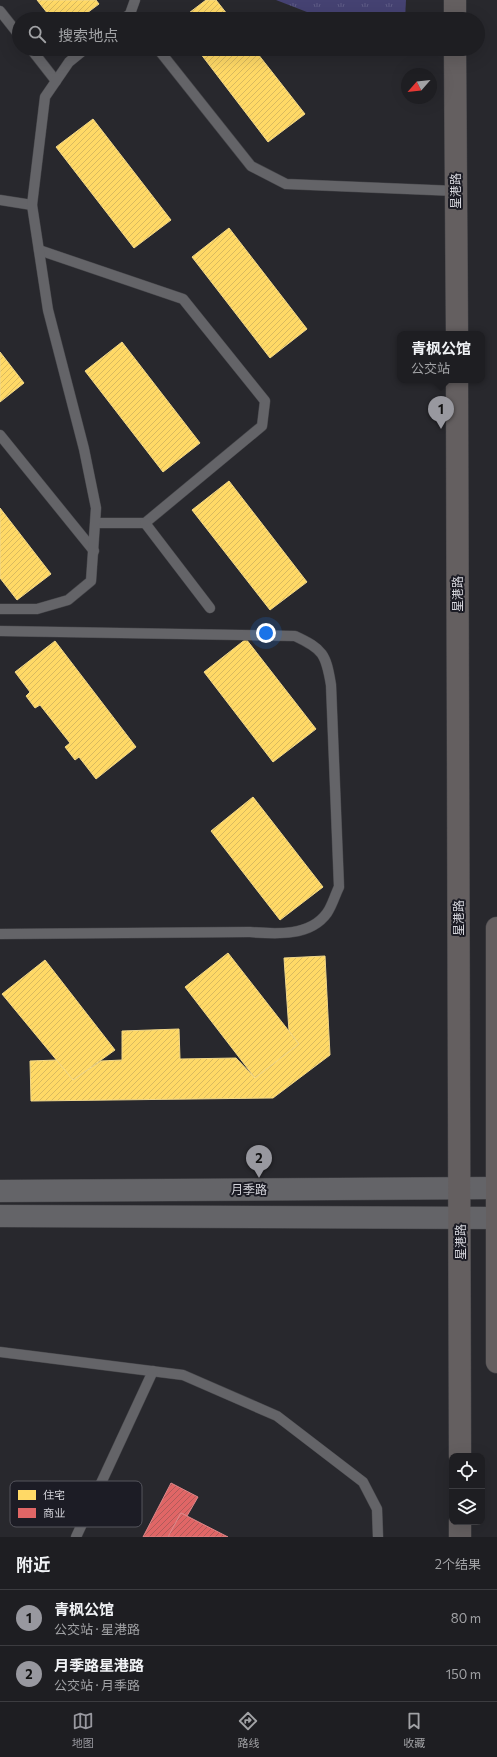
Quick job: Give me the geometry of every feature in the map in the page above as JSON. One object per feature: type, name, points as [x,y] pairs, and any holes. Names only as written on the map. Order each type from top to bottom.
[{"type":"main road","points":[[455,0],[455,12]]},
{"type":"main road","name":"星港路","points":[[455,56],[457,331]]},
{"type":"main road","name":"星港路","points":[[457,383],[461,1189],[460,1453]]},
{"type":"main road","points":[[497,928],[497,1362]]},
{"type":"main road","points":[[460,1525],[460,1537]]},
{"type":"street","name":"月季路","points":[[0,1191],[496,1188]]},
{"type":"street","points":[[0,1216],[496,1218]]},
{"type":"lane","points":[[131,12],[135,0]]},
{"type":"lane","points":[[0,11],[12,26]]},
{"type":"lane","points":[[37,56],[56,80]]},
{"type":"lane","points":[[0,609],[37,609],[68,600],[91,581],[96,508],[84,449],[48,310],[32,205],[45,97],[69,62],[76,56]]},
{"type":"lane","points":[[164,56],[251,166],[286,184],[456,191]]},
{"type":"lane","points":[[0,200],[32,205]]},
{"type":"lane","points":[[39,250],[184,299],[265,401],[262,426],[145,523],[96,523]]},
{"type":"lane","points":[[0,435],[94,551]]},
{"type":"lane","points":[[145,523],[210,608]]},
{"type":"lane","points":[[0,631],[295,636],[315,645],[327,662],[331,685],[338,887],[327,913],[311,926],[285,934],[249,932],[0,934]]},
{"type":"lane","points":[[0,1352],[183,1375],[278,1416],[363,1482],[377,1509],[378,1537]]},
{"type":"lane","points":[[102,1481],[153,1371]]},
{"type":"lane","points":[[76,1537],[81,1527]]},
{"type":"green space","points":[[276,0],[406,0],[405,12],[307,12]]},
{"type":"building: 住宅","points":[[37,0],[96,0],[99,4],[88,12],[46,12]]},
{"type":"building: 住宅","points":[[206,0],[216,0],[225,12],[190,12]]},
{"type":"building: 住宅","points":[[202,56],[259,56],[305,114],[268,142]]},
{"type":"building: 住宅","points":[[93,119],[171,220],[134,248],[56,147]]},
{"type":"building: 住宅","points":[[229,228],[307,329],[270,358],[192,257]]},
{"type":"building: 住宅","points":[[122,342],[200,443],[163,472],[85,371]]},
{"type":"building: 住宅","points":[[0,352],[24,383],[0,402]]},
{"type":"building: 住宅","points":[[229,481],[307,582],[270,610],[192,510]]},
{"type":"building: 住宅","points":[[0,508],[51,574],[17,600],[0,578]]},
{"type":"building: 住宅","points":[[246,639],[316,729],[273,762],[204,672]]},
{"type":"building: 住宅","points":[[55,641],[136,747],[96,779],[79,757],[75,760],[65,747],[70,743],[40,705],[35,708],[26,696],[30,692],[15,672]]},
{"type":"building: 住宅","points":[[253,797],[323,887],[280,920],[211,831]]},
{"type":"building: 住宅","points":[[228,953],[299,1044],[255,1078],[185,987]]},
{"type":"building: 住宅","points":[[325,956],[330,1055],[273,1098],[31,1101],[30,1061],[57,1060],[73,1080],[101,1061],[122,1060],[122,1031],[179,1029],[180,1059],[236,1058],[255,1078],[299,1044],[289,1031],[284,958]]},
{"type":"building: 住宅","points":[[45,960],[115,1050],[73,1080],[2,994]]},
{"type":"building: 商业","points":[[171,1483],[198,1497],[187,1516],[181,1513],[168,1537],[143,1537]]},
{"type":"building: 商业","points":[[181,1513],[187,1516],[228,1537],[168,1537]]},
{"type":"place","name":"青枫公馆","points":[[441,429]]},
{"type":"place","name":"月季路星港路","points":[[259,1178]]}]
